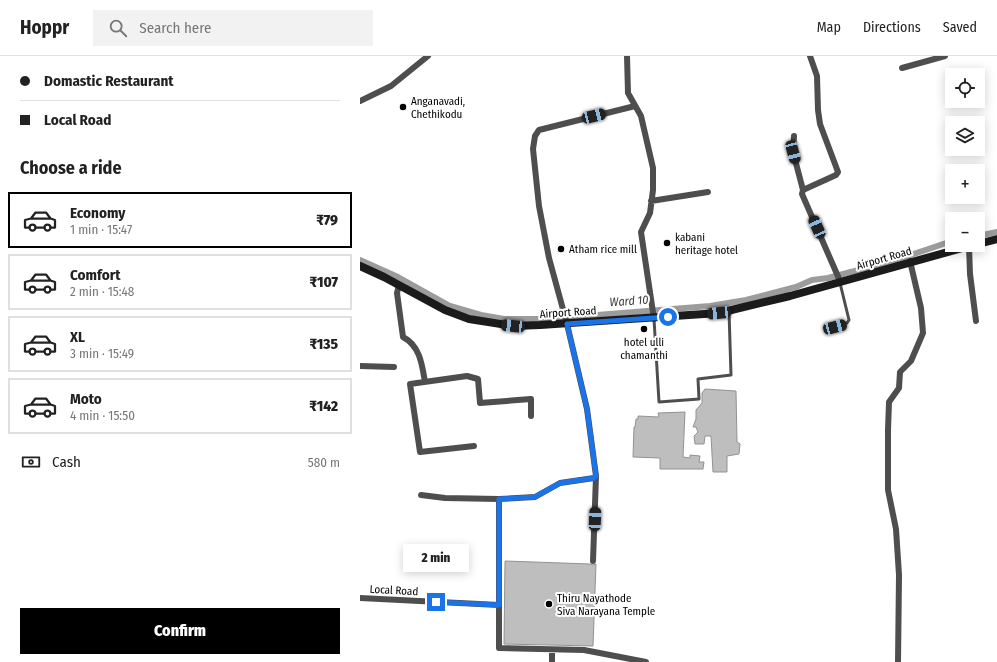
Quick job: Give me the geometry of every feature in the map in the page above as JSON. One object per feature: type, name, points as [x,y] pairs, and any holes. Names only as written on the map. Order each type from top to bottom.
[{"type":"main road","points":[[985,242],[997,239]]},
{"type":"main road","name":"Airport Road","points":[[360,266],[445,310],[469,319],[513,326],[729,311],[790,296],[910,261],[947,252]]},
{"type":"street","points":[[360,101],[391,86],[428,56]]},
{"type":"street","points":[[627,56],[628,93],[641,116],[653,168],[650,213],[641,232],[653,317]]},
{"type":"street","points":[[803,190],[836,176],[838,172],[820,124],[817,76],[810,56]]},
{"type":"street","points":[[902,68],[934,57],[945,56]]},
{"type":"street","points":[[593,561],[596,476],[587,409],[567,323],[549,258],[539,206],[533,149],[539,130],[635,106]]},
{"type":"street","points":[[794,136],[793,152],[803,190],[802,194],[840,281]]},
{"type":"street","points":[[651,201],[708,192]]},
{"type":"street","points":[[971,252],[970,274],[976,321]]},
{"type":"street","points":[[898,662],[900,575],[896,529],[888,490],[888,430],[889,402],[899,388],[901,369],[911,361],[923,333],[921,308],[910,261]]},
{"type":"street","points":[[399,285],[397,293],[403,337],[410,341],[420,354],[425,382]]},
{"type":"street","points":[[360,366],[394,367]]},
{"type":"street","points":[[474,446],[420,452],[410,384],[467,376],[478,378],[480,402],[531,398],[531,416]]},
{"type":"street","points":[[421,495],[445,498],[499,499],[535,497],[560,483],[594,478],[596,476]]},
{"type":"street","points":[[499,499],[499,648],[584,650],[646,662]]},
{"type":"street","name":"Local Road","points":[[360,598],[499,605]]},
{"type":"street","points":[[552,650],[552,662]]},
{"type":"lane","points":[[835,327],[847,324],[849,320],[840,281]]},
{"type":"lane","points":[[653,317],[659,402],[698,399],[698,379],[731,375],[729,311]]},
{"type":"building","points":[[705,389],[736,391],[737,442],[740,444],[739,454],[727,456],[727,472],[713,472],[711,436],[705,436],[704,444],[695,444],[694,436],[698,432],[696,427],[693,427],[696,419],[696,410],[702,403],[702,393]]},
{"type":"building","points":[[685,412],[683,457],[690,458],[690,455],[700,456],[699,462],[704,462],[703,469],[660,469],[660,458],[633,457],[634,427],[638,416],[659,417],[658,413]]},
{"type":"building","name":"Thiru Nayathode Siva Narayana Temple","points":[[505,561],[596,564],[593,646],[504,644]]},
{"type":"waterway","name":"Ward 10","points":[[985,235],[997,232]]},
{"type":"waterway","name":"Ward 10","points":[[360,260],[398,277],[450,306],[481,315],[504,319],[547,319],[710,306],[746,300],[796,287],[812,280],[828,278],[893,261],[945,243]]},
{"type":"place","name":"Anganavadi, Chethikodu","points":[[403,107]]},
{"type":"place","name":"kabani heritage hotel","points":[[667,243]]},
{"type":"place","name":"Atham rice mill","points":[[561,249]]},
{"type":"place","name":"hotel ulli chamanthi","points":[[644,329]]},
{"type":"place","name":"Thiru Nayathode Siva Narayana Temple","points":[[549,604]]},
{"type":"route","points":[[436,602],[499,605],[499,499],[535,497],[560,483],[594,478],[596,476],[587,409],[567,324],[668,317]]}]
